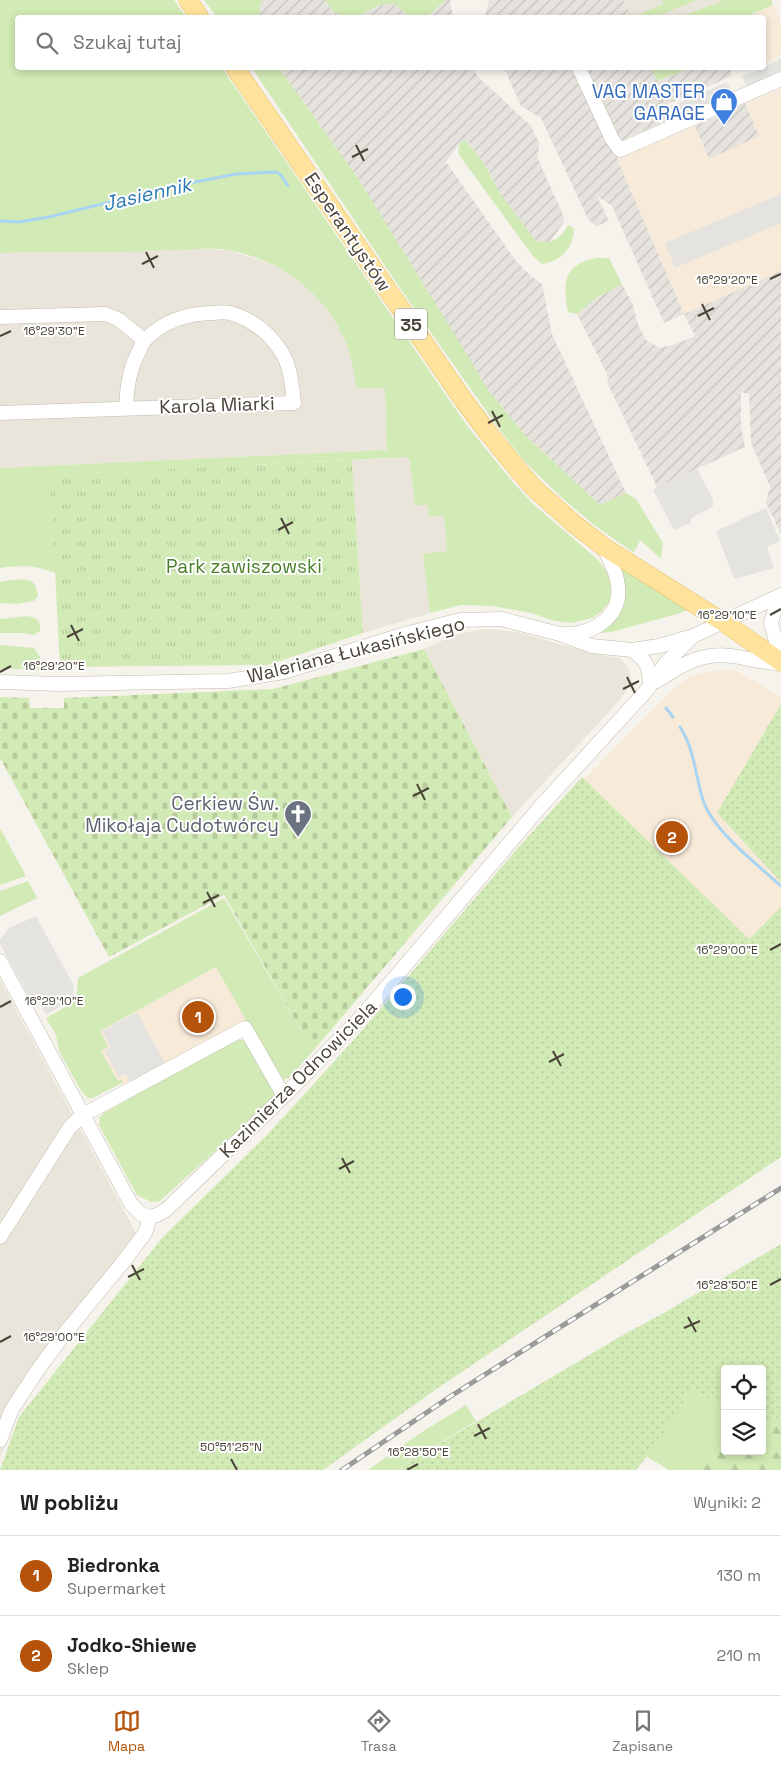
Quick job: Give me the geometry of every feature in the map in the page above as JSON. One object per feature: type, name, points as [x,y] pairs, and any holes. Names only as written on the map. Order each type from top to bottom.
[{"type":"main road","points":[[188,0],[198,15]]},
{"type":"main road","name":"Esperantystów","points":[[236,70],[482,425],[534,488],[573,523],[604,546],[723,622],[781,662]]},
{"type":"street","points":[[580,70],[612,139],[620,150],[781,80]]},
{"type":"street","name":"Karola Miarki","points":[[0,412],[294,403],[292,384],[282,352],[252,322],[228,312],[198,313],[182,316],[164,325],[144,340],[131,368],[126,408]]},
{"type":"street","points":[[0,317],[105,314],[118,319],[144,340]]},
{"type":"street","name":"Waleriana Łukasińskiego","points":[[560,634],[576,634],[596,628],[611,613],[617,603],[617,579],[604,546]]},
{"type":"street","name":"Waleriana Łukasińskiego","points":[[0,682],[58,684],[228,681],[284,672],[405,634],[460,620],[501,620],[560,634],[592,646],[632,650],[659,646],[693,636],[780,595]]},
{"type":"street","points":[[650,686],[677,668],[704,656],[722,655],[764,663],[781,662],[771,623],[780,595]]},
{"type":"street","name":"Kazimierza Odnowiciela","points":[[150,1217],[167,1209],[284,1096],[362,1016],[541,806],[650,686],[665,664],[693,636]]},
{"type":"street","points":[[632,650],[642,658],[649,668],[650,686]]},
{"type":"street","points":[[0,961],[131,1204],[142,1214],[150,1217],[145,1233],[36,1371],[11,1411],[0,1440]]},
{"type":"street","points":[[0,1237],[70,1127],[83,1115],[244,1028],[284,1096]]},
{"type":"shaded area","points":[[263,0],[325,0],[334,12],[360,15],[260,15],[260,4]]},
{"type":"shaded area","points":[[446,0],[450,0],[453,15],[430,15]]},
{"type":"shaded area","points":[[489,0],[623,0],[630,15],[485,15]]},
{"type":"shaded area","points":[[623,0],[724,0],[688,15],[630,15]]},
{"type":"shaded area","points":[[395,4],[408,15],[360,15],[380,5]]},
{"type":"shaded area","points":[[773,5],[781,22],[781,55],[766,62],[766,15],[751,15]]},
{"type":"shaded area","points":[[781,58],[781,72],[747,87],[742,76],[758,70],[766,70],[766,67]]},
{"type":"shaded area","points":[[280,70],[474,70],[477,76],[531,126],[539,142],[538,159],[563,215],[564,222],[550,242],[536,241],[501,195],[482,160],[466,140],[460,143],[446,162],[516,261],[542,284],[552,334],[626,493],[600,505],[526,436],[488,390],[359,180]]},
{"type":"shaded area","points":[[505,70],[653,70],[658,81],[685,70],[730,70],[732,76],[654,110],[660,124],[618,142],[617,159],[684,314],[664,323],[612,206],[597,196],[609,221],[596,226],[588,219],[541,118],[521,106]]},
{"type":"shaded area","points":[[727,82],[732,93],[663,123],[658,112]]},
{"type":"shaded area","points":[[781,89],[781,271],[684,314],[617,159],[695,126],[709,159],[759,136],[745,103]]},
{"type":"shaded area","points":[[745,103],[759,136],[709,159],[695,126]]},
{"type":"shaded area","points":[[781,194],[781,223],[675,268],[665,243]]},
{"type":"shaded area","points":[[227,250],[260,260],[281,269],[303,283],[320,300],[334,317],[351,353],[356,388],[385,388],[387,450],[0,468],[0,253]]},
{"type":"shaded area","points":[[781,271],[781,534],[766,503],[770,486],[751,443],[749,394],[741,392],[741,426],[745,447],[657,487],[607,382],[609,378],[577,314],[595,299],[622,284],[633,305],[638,325],[646,340],[659,348],[676,344],[695,336],[684,314]]},
{"type":"shaded area","points":[[408,457],[428,505],[444,515],[447,551],[423,555],[430,613],[363,633],[352,460]]},
{"type":"shaded area","points":[[697,469],[713,499],[713,506],[690,519],[691,523],[674,530],[653,490]]},
{"type":"shaded area","points":[[766,508],[780,541],[767,547],[774,568],[734,579],[716,531]]},
{"type":"shaded area","points":[[485,629],[517,632],[594,654],[621,658],[629,670],[632,683],[618,702],[512,817],[424,649],[454,635]]},
{"type":"shaded area","points":[[735,670],[781,697],[781,704],[717,813],[781,882],[781,907],[749,939],[584,779],[671,691],[687,679],[703,673]]},
{"type":"shaded area","points":[[36,916],[74,986],[73,999],[46,1015],[38,999],[32,1002],[0,944],[0,939],[9,928]]},
{"type":"shaded area","points":[[217,967],[252,1030],[131,1098],[121,1080],[118,1081],[101,1051],[100,1031]]},
{"type":"shaded area","points":[[0,980],[142,1244],[62,1348],[15,1417],[0,1458]]},
{"type":"shaded area","points":[[137,1012],[165,1064],[130,1082],[126,1074],[119,1077],[104,1051],[111,1047],[102,1031]]},
{"type":"green space","points":[[0,0],[174,0],[185,15],[15,15],[15,70],[223,70],[465,423],[532,503],[598,560],[607,572],[611,594],[609,602],[601,612],[592,618],[572,623],[555,621],[531,613],[492,606],[461,605],[430,613],[423,554],[447,551],[444,515],[429,517],[427,505],[415,505],[410,461],[407,457],[51,475],[55,573],[28,566],[0,568],[0,468],[387,450],[385,388],[356,388],[352,362],[344,338],[332,316],[298,280],[276,267],[252,256],[216,249],[0,253]]},
{"type":"green space","points":[[204,0],[263,0],[260,4],[260,15],[215,15]]},
{"type":"green space","points":[[325,0],[446,0],[429,15],[407,15],[395,4],[380,5],[360,15],[342,15],[334,12]]},
{"type":"green space","points":[[662,0],[697,0],[660,15],[643,15],[642,13],[663,4]]},
{"type":"green space","points":[[724,0],[771,0],[773,5],[750,15],[686,15]]},
{"type":"green space","points":[[253,70],[280,70],[359,180],[488,390],[526,436],[600,505],[626,493],[636,499],[663,543],[661,559],[640,540],[634,553],[594,525],[561,497],[525,462],[499,429],[406,297]]},
{"type":"green space","points":[[653,70],[685,70],[657,81]]},
{"type":"green space","points":[[465,140],[482,160],[501,195],[536,241],[547,242],[555,240],[562,235],[568,225],[574,228],[572,242],[560,257],[542,264],[533,256],[460,156],[458,150],[460,143]]},
{"type":"green space","points":[[597,258],[609,258],[622,284],[595,299],[577,314],[568,312],[565,292],[568,276],[578,265]]},
{"type":"green space","name":"Park zawiszowski","points":[[352,460],[363,633],[268,665],[60,667],[50,475]]},
{"type":"green space","points":[[617,564],[687,610],[611,632],[597,633],[607,626]]},
{"type":"green space","points":[[26,580],[33,583],[38,595],[34,601],[17,604],[0,603],[0,582]]},
{"type":"green space","points":[[28,616],[37,619],[40,625],[40,631],[34,635],[0,633],[0,619]]},
{"type":"green space","points":[[0,645],[34,648],[40,657],[42,671],[34,669],[0,669]]},
{"type":"green space","points":[[424,649],[512,817],[313,1051],[224,895],[109,957],[0,758],[0,697],[29,698],[30,708],[64,708],[64,698],[273,689]]},
{"type":"green space","points":[[781,704],[781,882],[717,813]]},
{"type":"green space","points":[[582,777],[749,939],[781,907],[781,1157],[438,1388],[323,1470],[0,1470],[19,1417],[162,1238],[267,1135],[352,1042],[517,849]]},
{"type":"green space","points":[[0,828],[26,876],[0,885]]},
{"type":"green space","points":[[28,881],[37,898],[0,916],[0,891]]},
{"type":"green space","points":[[224,898],[313,1051],[289,1078],[284,1080],[281,1078],[216,967],[100,1031],[108,1047],[101,1051],[118,1081],[122,1079],[122,1083],[93,1098],[88,1098],[82,1092],[59,1051],[56,1035],[46,1018],[76,1001],[78,978]]},
{"type":"green space","points":[[234,1039],[245,1040],[276,1096],[160,1201],[151,1202],[137,1195],[99,1125],[100,1117]]},
{"type":"green space","points":[[781,1244],[781,1417],[766,1423],[766,1365],[721,1365],[721,1407],[693,1388],[654,1448],[636,1470],[395,1470],[623,1335]]},
{"type":"green space","points":[[693,1388],[721,1407],[721,1448],[698,1462],[692,1470],[668,1470],[647,1457]]},
{"type":"green space","points":[[466,1405],[476,1421],[395,1470],[368,1470],[419,1434]]},
{"type":"green space","points":[[781,1417],[781,1470],[692,1470],[698,1462],[721,1448],[721,1455],[766,1455],[766,1423]]},
{"type":"waterway","name":"Jasiennik","points":[[0,221],[19,222],[49,217],[175,186],[236,174],[276,172],[281,175],[288,186]]},
{"type":"waterway","name":"Jasiennik","points":[[666,708],[673,717]]},
{"type":"waterway","name":"Jasiennik","points":[[680,727],[689,745],[700,791],[708,812],[726,835],[781,886]]},
{"type":"railway","points":[[342,1470],[451,1396],[781,1188]]},
{"type":"place","name":"VAG MASTER GARAGE","points":[[724,126]]},
{"type":"place","name":"Jodko-Shiewe","points":[[672,837]]},
{"type":"place","name":"Cerkiew Św. Mikołaja Cudotwórcy","points":[[298,838]]},
{"type":"place","name":"Biedronka","points":[[198,1017]]}]
